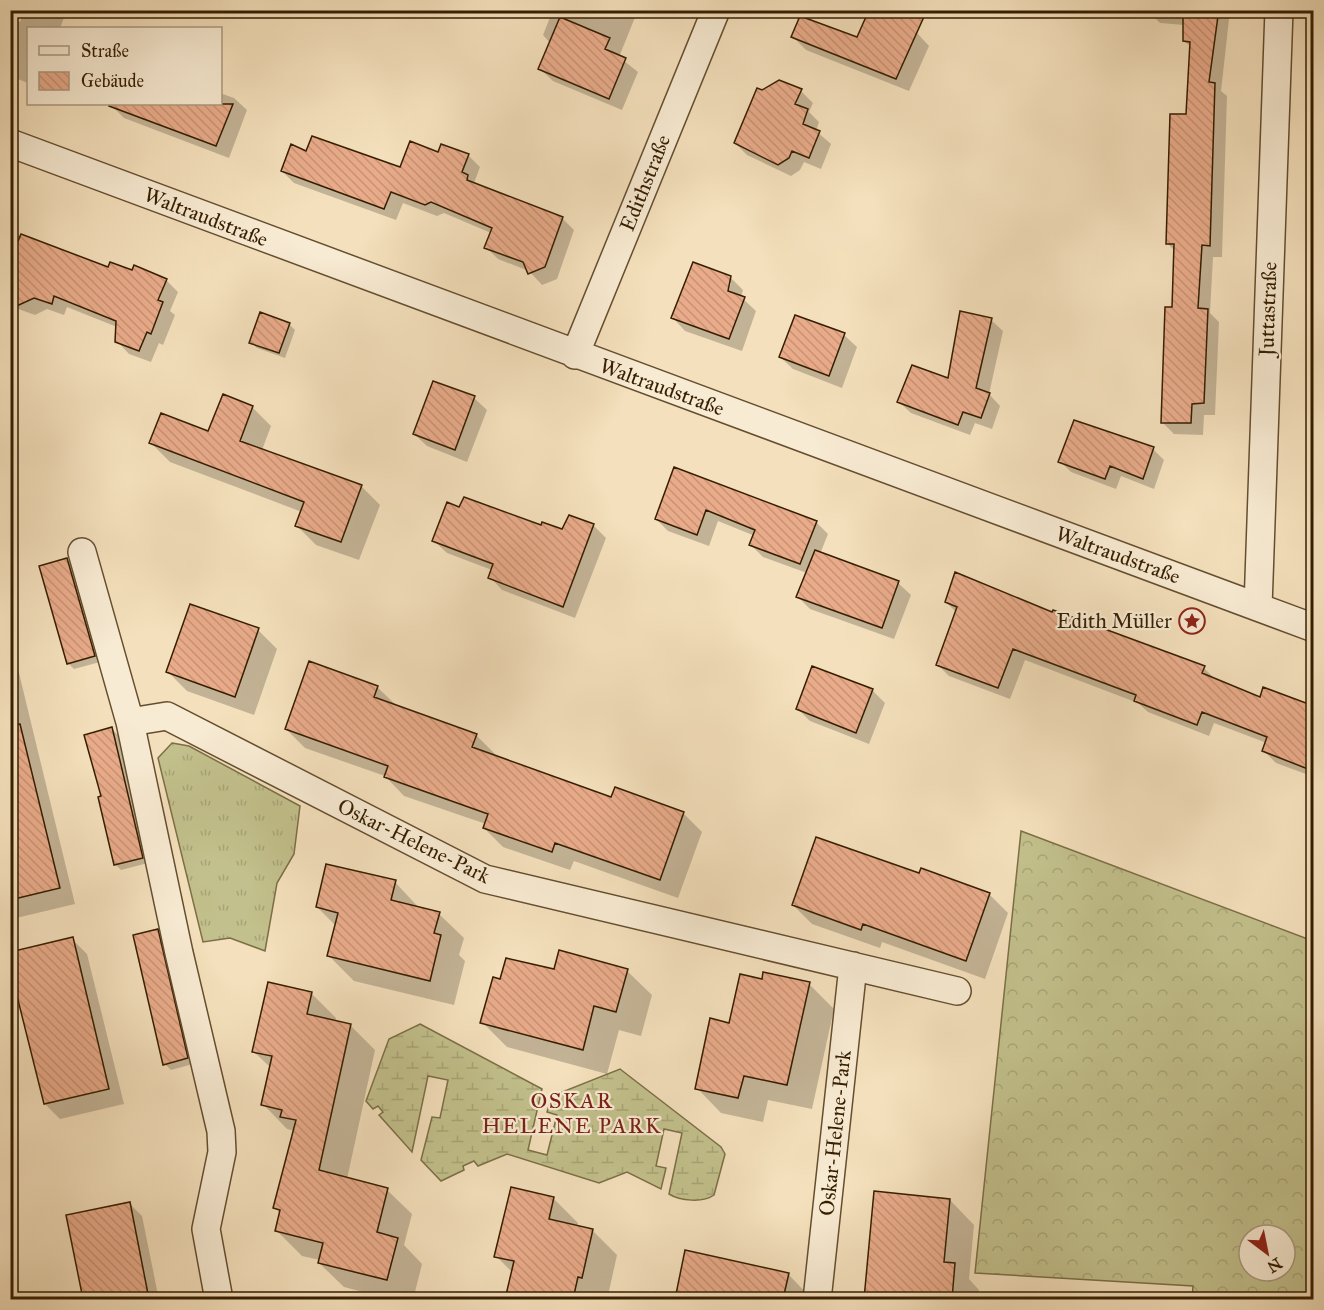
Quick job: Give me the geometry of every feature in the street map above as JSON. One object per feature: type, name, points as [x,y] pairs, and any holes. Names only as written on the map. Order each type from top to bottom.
[{"type":"street","name":"Edithstraße","points":[[575,355],[716,10]]},
{"type":"street","name":"Juttastraße","points":[[1258,607],[1279,10]]},
{"type":"street","name":"Waltraudstraße","points":[[10,143],[1314,628]]},
{"type":"street","points":[[82,552],[130,722],[179,953],[221,1131],[222,1152],[206,1229],[219,1299]]},
{"type":"street","name":"Oskar-Helene-Park","points":[[130,722],[167,716],[485,879],[957,991]]},
{"type":"street","name":"Oskar-Helene-Park","points":[[817,1299],[853,966]]},
{"type":"green space","points":[[172,743],[189,746],[300,806],[294,854],[277,883],[265,951],[230,938],[203,942],[158,758]]},
{"type":"green space","points":[[1021,831],[1313,941],[1313,1299],[1192,1299],[1193,1286],[975,1273]]},
{"type":"green space","points":[[420,1024],[542,1089],[528,1150],[547,1155],[557,1115],[547,1112],[552,1096],[620,1069],[721,1147],[725,1154],[714,1195],[709,1198],[692,1200],[669,1194],[682,1133],[664,1129],[656,1166],[666,1168],[661,1189],[627,1172],[599,1183],[507,1154],[478,1166],[474,1161],[463,1166],[464,1170],[441,1181],[421,1160],[432,1117],[440,1118],[448,1080],[428,1076],[412,1152],[379,1115],[383,1112],[378,1106],[373,1109],[366,1101],[389,1039]]},
{"type":"building","points":[[869,10],[927,10],[896,79],[791,37],[800,16],[857,37]]},
{"type":"building","points":[[1183,10],[1218,16],[1209,82],[1215,83],[1210,246],[1202,245],[1198,308],[1208,309],[1204,403],[1192,404],[1191,423],[1161,423],[1165,307],[1172,307],[1174,244],[1166,244],[1170,114],[1186,114],[1190,42],[1183,41]]},
{"type":"building","points":[[560,17],[610,38],[605,49],[626,58],[609,99],[538,69]]},
{"type":"building","points":[[779,80],[802,89],[795,104],[808,109],[803,124],[820,131],[809,158],[792,151],[789,158],[778,165],[734,143],[757,88],[762,90]]},
{"type":"building","points":[[233,104],[216,146],[110,105]]},
{"type":"building","points":[[312,136],[400,167],[410,141],[438,152],[441,144],[469,154],[462,172],[468,175],[467,180],[563,217],[545,267],[528,274],[523,262],[484,248],[492,228],[431,202],[425,205],[391,192],[384,209],[281,171],[291,144],[306,151]]},
{"type":"building","points":[[21,234],[108,267],[110,262],[132,270],[134,265],[167,279],[158,300],[163,302],[151,334],[147,332],[139,351],[115,342],[116,321],[54,296],[52,304],[34,298],[10,309],[10,261]]},
{"type":"building","points":[[693,262],[731,276],[728,291],[745,297],[729,339],[671,318]]},
{"type":"building","points":[[960,311],[992,318],[976,388],[990,393],[981,418],[963,412],[958,425],[897,402],[912,365],[948,378]]},
{"type":"building","points":[[260,312],[290,323],[279,353],[249,343]]},
{"type":"building","points":[[795,315],[845,333],[829,376],[779,357]]},
{"type":"building","points":[[433,381],[475,396],[455,450],[413,434]]},
{"type":"building","points":[[223,394],[253,406],[240,441],[362,485],[341,542],[295,526],[304,502],[149,443],[161,413],[208,431]]},
{"type":"building","points":[[1074,420],[1154,447],[1143,479],[1110,466],[1105,479],[1058,462]]},
{"type":"building","points":[[674,467],[817,521],[800,564],[749,545],[755,530],[706,510],[697,535],[655,519]]},
{"type":"building","points":[[464,497],[541,525],[542,522],[562,529],[569,515],[594,524],[563,607],[488,578],[493,564],[432,541],[447,502],[459,507]]},
{"type":"building","points":[[815,550],[899,581],[882,628],[796,597]]},
{"type":"building","points":[[67,558],[95,656],[67,664],[39,566]]},
{"type":"building","points":[[955,572],[1052,612],[1053,610],[1205,666],[1202,673],[1260,697],[1263,687],[1314,706],[1314,755],[1308,769],[1262,751],[1267,737],[1202,712],[1197,725],[1134,701],[1136,695],[1013,649],[998,688],[936,665],[957,607],[945,602]]},
{"type":"building","points":[[190,604],[259,628],[235,697],[166,672]]},
{"type":"building","points":[[309,661],[378,686],[374,697],[477,734],[472,747],[611,797],[615,787],[684,812],[660,880],[555,843],[552,852],[483,828],[488,814],[384,777],[388,766],[285,729]]},
{"type":"building","points":[[812,666],[873,689],[856,733],[796,709]]},
{"type":"building","points":[[20,724],[60,888],[10,900],[10,725]]},
{"type":"building","points":[[112,727],[143,858],[114,865],[98,797],[101,796],[84,735]]},
{"type":"building","points":[[816,837],[919,873],[921,868],[990,893],[966,961],[863,924],[861,930],[792,905]]},
{"type":"building","points":[[326,864],[396,880],[391,900],[440,912],[434,933],[441,935],[430,981],[327,956],[338,913],[316,907]]},
{"type":"building","points":[[158,929],[188,1058],[163,1065],[133,935]]},
{"type":"building","points":[[73,937],[109,1089],[44,1104],[10,968],[10,952]]},
{"type":"building","points":[[559,950],[628,969],[616,1012],[594,1006],[583,1050],[480,1023],[493,977],[500,979],[506,958],[554,969]]},
{"type":"building","points":[[763,972],[810,982],[787,1085],[744,1076],[738,1098],[695,1089],[710,1018],[729,1023],[740,974],[762,979]]},
{"type":"building","points":[[268,982],[312,992],[307,1014],[351,1024],[319,1170],[388,1188],[377,1232],[398,1238],[387,1280],[318,1263],[323,1243],[275,1231],[280,1210],[273,1208],[296,1120],[280,1117],[282,1110],[261,1105],[272,1056],[252,1052]]},
{"type":"building","points":[[511,1187],[554,1197],[549,1219],[593,1229],[582,1278],[578,1277],[573,1299],[505,1299],[514,1261],[494,1257]]},
{"type":"building","points":[[874,1191],[950,1199],[944,1262],[955,1263],[952,1299],[864,1299]]},
{"type":"building","points":[[130,1202],[149,1299],[83,1299],[66,1215]]},
{"type":"building","points":[[685,1250],[789,1273],[783,1299],[675,1299]]},
{"type":"place","name":"Edith Müller","points":[[1192,621]]},
{"type":"district","name":"OSKAR HELENE PARK","points":[[572,1112]]}]
